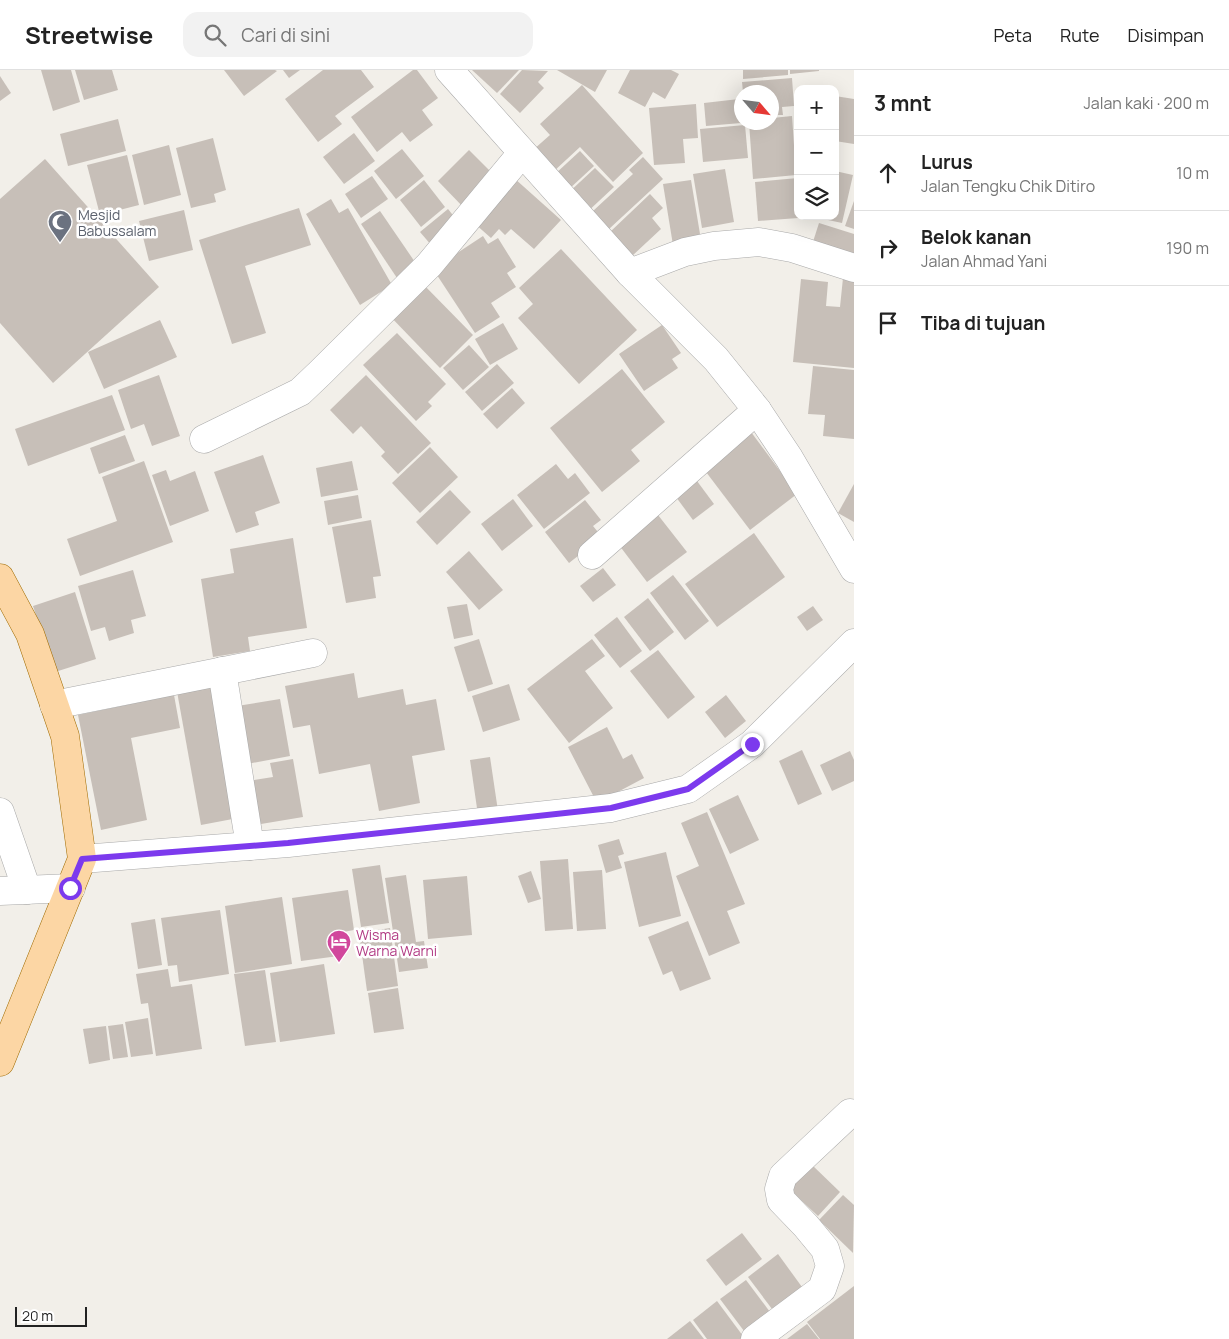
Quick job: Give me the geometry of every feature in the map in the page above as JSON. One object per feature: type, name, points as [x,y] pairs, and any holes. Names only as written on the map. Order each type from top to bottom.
[{"type":"main road","points":[[0,578],[30,634],[65,736],[82,859],[0,1062]]},
{"type":"street","points":[[449,70],[630,272],[716,359],[757,410],[789,458],[854,569]]},
{"type":"street","points":[[204,439],[300,392],[429,265],[522,153]]},
{"type":"street","points":[[630,272],[684,252],[714,246],[759,242],[792,248],[854,268]]},
{"type":"street","points":[[592,555],[757,410]]},
{"type":"street","points":[[82,859],[250,846],[611,808],[688,789],[752,744],[854,643]]},
{"type":"street","points":[[54,705],[313,653]]},
{"type":"street","points":[[222,671],[250,846]]},
{"type":"street","points":[[0,812],[27,890]]},
{"type":"street","points":[[0,891],[70,888]]},
{"type":"street","points":[[755,1339],[822,1288],[830,1266],[825,1249],[781,1200],[779,1189],[783,1176],[853,1113]]},
{"type":"building","points":[[41,70],[71,70],[80,102],[53,111]]},
{"type":"building","points":[[75,70],[112,70],[118,90],[84,100]]},
{"type":"building","points":[[224,70],[275,70],[277,71],[244,96]]},
{"type":"building","points":[[283,70],[300,70],[289,78]]},
{"type":"building","points":[[323,70],[361,70],[374,87],[335,116],[342,124],[318,142],[285,99]]},
{"type":"building","points":[[413,70],[417,70],[438,98],[422,110],[433,125],[410,142],[402,132],[377,152],[351,117]]},
{"type":"building","points":[[472,70],[519,70],[497,93]]},
{"type":"building","points":[[522,70],[548,71],[538,82],[544,88],[520,113],[500,94]]},
{"type":"building","points":[[557,70],[607,70],[595,92]]},
{"type":"building","points":[[630,70],[671,70],[679,74],[665,99],[653,92],[645,107],[618,93]]},
{"type":"building","points":[[743,70],[788,70],[788,75],[743,79]]},
{"type":"building","points":[[790,70],[819,70],[819,71],[790,74]]},
{"type":"building","points":[[0,76],[11,93],[0,101]]},
{"type":"building","points":[[792,78],[794,106],[782,107],[783,115],[779,115],[779,85],[742,85],[742,82]]},
{"type":"building","points":[[582,85],[643,153],[613,182],[580,147],[553,172],[533,150],[550,135],[540,124]]},
{"type":"building","points":[[839,97],[854,99],[854,144],[839,142]]},
{"type":"building","points":[[734,100],[734,124],[706,126],[704,103]]},
{"type":"building","points":[[696,104],[698,138],[683,139],[685,163],[654,165],[649,108]]},
{"type":"building","points":[[792,116],[794,175],[753,179],[750,130],[779,130],[779,117]]},
{"type":"building","points":[[118,119],[126,151],[68,166],[60,134]]},
{"type":"building","points":[[734,126],[734,130],[745,130],[748,158],[703,162],[700,129]]},
{"type":"building","points":[[354,133],[375,161],[344,184],[323,157]]},
{"type":"building","points":[[213,138],[226,190],[214,194],[216,202],[191,208],[176,148]]},
{"type":"building","points":[[169,145],[181,195],[144,205],[132,155]]},
{"type":"building","points":[[402,149],[424,176],[396,199],[374,171]]},
{"type":"building","points":[[469,150],[498,179],[466,210],[438,181]]},
{"type":"building","points":[[580,151],[594,166],[568,190],[554,175]]},
{"type":"building","points":[[127,155],[139,205],[100,215],[87,165]]},
{"type":"building","points":[[643,157],[663,179],[609,229],[593,211],[633,174],[629,170]]},
{"type":"building","name":"Mesjid Babussalam","points":[[45,159],[159,287],[53,383],[0,323],[0,199]]},
{"type":"building","points":[[595,168],[614,187],[584,215],[566,195]]},
{"type":"building","points":[[725,169],[734,222],[702,228],[693,174]]},
{"type":"building","points":[[839,172],[853,175],[842,223],[828,220],[839,220]]},
{"type":"building","points":[[372,176],[388,199],[361,218],[345,194]]},
{"type":"building","points":[[514,178],[561,220],[534,249],[511,229],[505,235],[499,229],[491,238],[474,223]]},
{"type":"building","points":[[794,178],[794,218],[758,221],[755,182]]},
{"type":"building","points":[[424,180],[445,207],[421,227],[400,200]]},
{"type":"building","points":[[691,180],[701,240],[673,245],[663,184]]},
{"type":"building","points":[[650,194],[663,208],[652,218],[661,229],[632,256],[610,232]]},
{"type":"building","points":[[331,199],[339,213],[348,208],[392,285],[360,305],[306,214]]},
{"type":"building","points":[[854,201],[854,229],[845,226]]},
{"type":"building","points":[[299,208],[311,245],[245,266],[266,333],[232,344],[199,240]]},
{"type":"building","points":[[448,209],[460,224],[432,246],[420,232]]},
{"type":"building","points":[[184,210],[193,250],[149,261],[139,221]]},
{"type":"building","points":[[380,211],[417,265],[397,278],[361,224]]},
{"type":"building","points":[[819,223],[854,234],[854,262],[811,248]]},
{"type":"building","points":[[483,236],[488,244],[498,238],[516,267],[507,273],[516,287],[491,303],[500,317],[475,333],[433,269]]},
{"type":"building","points":[[561,249],[637,330],[579,384],[518,318],[533,304],[519,288]]},
{"type":"building","points":[[843,278],[854,279],[854,368],[793,362],[801,279],[828,282],[826,306],[840,307]]},
{"type":"building","points":[[420,281],[473,335],[440,368],[387,313]]},
{"type":"building","points":[[160,320],[177,357],[104,389],[88,352]]},
{"type":"building","points":[[503,323],[518,349],[490,365],[475,339]]},
{"type":"building","points":[[662,325],[681,353],[672,359],[678,368],[644,391],[619,354]]},
{"type":"building","points":[[397,333],[446,384],[428,402],[432,406],[416,421],[363,365]]},
{"type":"building","points":[[469,345],[489,367],[463,390],[443,368]]},
{"type":"building","points":[[497,364],[514,383],[482,411],[465,392]]},
{"type":"building","points":[[813,366],[854,370],[854,439],[823,436],[825,415],[808,414]]},
{"type":"building","points":[[622,369],[665,422],[631,450],[640,461],[602,492],[550,428]]},
{"type":"building","points":[[159,375],[180,436],[152,446],[144,424],[131,429],[118,390]]},
{"type":"building","points":[[366,375],[431,443],[398,474],[381,456],[385,452],[361,426],[353,434],[330,410]]},
{"type":"building","points":[[512,388],[525,403],[497,429],[483,414]]},
{"type":"building","points":[[112,395],[125,430],[28,466],[15,429]]},
{"type":"building","points":[[751,432],[797,494],[750,530],[703,468]]},
{"type":"building","points":[[125,435],[135,461],[99,474],[90,448]]},
{"type":"building","points":[[430,447],[458,477],[420,513],[392,483]]},
{"type":"building","points":[[263,455],[280,503],[255,512],[259,525],[236,533],[214,472]]},
{"type":"building","points":[[144,461],[173,542],[80,576],[67,539],[117,521],[102,477]]},
{"type":"building","points":[[352,461],[358,490],[321,497],[316,468]]},
{"type":"building","points":[[556,464],[568,479],[575,473],[590,493],[544,529],[517,495]]},
{"type":"building","points":[[166,470],[170,481],[195,471],[209,511],[170,526],[152,475]]},
{"type":"building","points":[[697,481],[714,504],[693,520],[676,497]]},
{"type":"building","points":[[854,484],[854,522],[838,513]]},
{"type":"building","points":[[450,490],[471,512],[437,545],[416,522]]},
{"type":"building","points":[[358,495],[362,518],[328,525],[324,501]]},
{"type":"building","points":[[513,499],[533,526],[502,551],[481,524]]},
{"type":"building","points":[[585,500],[601,520],[593,526],[602,537],[569,563],[545,532]]},
{"type":"building","points":[[658,515],[687,552],[647,582],[619,545]]},
{"type":"building","points":[[371,520],[381,576],[373,577],[376,598],[346,603],[332,527]]},
{"type":"building","points":[[754,533],[785,577],[717,627],[685,584]]},
{"type":"building","points":[[293,538],[307,628],[248,637],[250,651],[213,657],[201,579],[234,573],[230,549]]},
{"type":"building","points":[[469,551],[503,590],[479,610],[446,572]]},
{"type":"building","points":[[603,568],[616,585],[593,602],[580,586]]},
{"type":"building","points":[[133,570],[146,616],[131,620],[134,633],[109,641],[105,627],[91,631],[78,586]]},
{"type":"building","points":[[673,575],[709,621],[685,640],[650,593]]},
{"type":"building","points":[[75,592],[96,659],[55,672],[33,606]]},
{"type":"building","points":[[648,598],[674,632],[650,651],[624,617]]},
{"type":"building","points":[[467,604],[473,635],[454,639],[447,607]]},
{"type":"building","points":[[813,606],[823,620],[807,631],[797,617]]},
{"type":"building","points":[[617,617],[642,651],[620,668],[594,635]]},
{"type":"building","points":[[479,639],[493,684],[468,692],[454,647]]},
{"type":"building","points":[[592,639],[605,656],[585,671],[613,708],[569,743],[527,689]]},
{"type":"building","points":[[658,650],[695,697],[668,719],[630,671]]},
{"type":"building","points":[[354,673],[358,698],[403,689],[406,705],[436,699],[445,750],[412,756],[420,803],[379,811],[370,764],[319,774],[310,725],[293,728],[285,686]]},
{"type":"building","points":[[213,679],[238,818],[201,825],[176,686]]},
{"type":"building","points":[[509,684],[520,720],[483,732],[472,696]]},
{"type":"building","points":[[174,695],[180,728],[131,738],[147,820],[101,830],[78,715]]},
{"type":"building","points":[[726,695],[746,721],[725,738],[705,712]]},
{"type":"building","points":[[280,699],[290,756],[247,764],[237,706]]},
{"type":"building","points":[[607,727],[623,759],[632,754],[644,778],[597,803],[568,747]]},
{"type":"building","points":[[802,750],[822,794],[798,805],[779,761]]},
{"type":"building","points":[[850,751],[854,760],[854,781],[832,791],[820,765]]},
{"type":"building","points":[[490,757],[498,811],[478,815],[470,760]]},
{"type":"building","points":[[293,759],[303,817],[255,825],[248,781],[273,777],[270,763]]},
{"type":"building","points":[[738,795],[759,840],[730,854],[709,809]]},
{"type":"building","points":[[707,812],[745,904],[727,911],[740,943],[709,956],[676,876],[699,866],[681,823]]},
{"type":"building","points":[[619,839],[624,854],[618,856],[622,868],[606,873],[598,845]]},
{"type":"building","points":[[666,852],[681,916],[639,927],[624,862]]},
{"type":"building","points":[[568,859],[573,929],[545,931],[540,861]]},
{"type":"building","points":[[380,865],[389,923],[361,927],[352,869]]},
{"type":"building","points":[[602,870],[606,929],[577,931],[573,872]]},
{"type":"building","points":[[531,871],[541,899],[528,903],[518,876]]},
{"type":"building","points":[[406,875],[416,942],[424,941],[428,968],[399,972],[385,878]]},
{"type":"building","points":[[467,876],[472,935],[428,939],[423,880]]},
{"type":"building","points":[[348,890],[354,930],[343,932],[346,955],[301,961],[292,898]]},
{"type":"building","points":[[282,897],[292,964],[235,973],[225,906]]},
{"type":"building","points":[[220,910],[229,974],[179,982],[177,965],[168,966],[161,918]]},
{"type":"building","points":[[155,919],[162,965],[138,969],[131,923]]},
{"type":"building","points":[[688,921],[711,979],[680,991],[672,971],[663,975],[648,937]]},
{"type":"building","points":[[390,928],[398,986],[367,991],[359,933]]},
{"type":"building","points":[[324,964],[335,1034],[280,1042],[270,973]]},
{"type":"building","points":[[168,969],[171,987],[192,984],[202,1049],[156,1056],[148,1003],[141,1004],[136,974]]},
{"type":"building","points":[[265,970],[276,1042],[245,1046],[234,974]]},
{"type":"building","points":[[398,988],[404,1029],[374,1033],[368,993]]},
{"type":"building","points":[[148,1018],[153,1054],[131,1057],[125,1022]]},
{"type":"building","points":[[123,1024],[128,1057],[113,1059],[108,1026]]},
{"type":"building","points":[[106,1026],[110,1060],[89,1064],[83,1029]]},
{"type":"building","points":[[811,1164],[840,1192],[818,1216],[788,1188]]},
{"type":"building","points":[[843,1195],[854,1205],[853,1253],[819,1220]]},
{"type":"building","points":[[742,1233],[762,1259],[726,1286],[706,1260]]},
{"type":"building","points":[[778,1254],[802,1287],[772,1309],[748,1277]]},
{"type":"building","points":[[746,1280],[770,1312],[744,1331],[720,1299]]},
{"type":"building","points":[[854,1286],[854,1339],[820,1339],[807,1322]]},
{"type":"building","points":[[717,1301],[743,1336],[740,1339],[707,1339],[693,1320]]},
{"type":"building","points":[[690,1321],[704,1339],[667,1339]]},
{"type":"building","points":[[807,1324],[819,1339],[787,1339]]},
{"type":"place","name":"Mesjid Babussalam","points":[[60,243]]},
{"type":"place","name":"Wisma Warna Warni","points":[[339,963]]},
{"type":"route","points":[[70,888],[82,859],[288,843],[611,808],[688,789],[752,744]]}]
